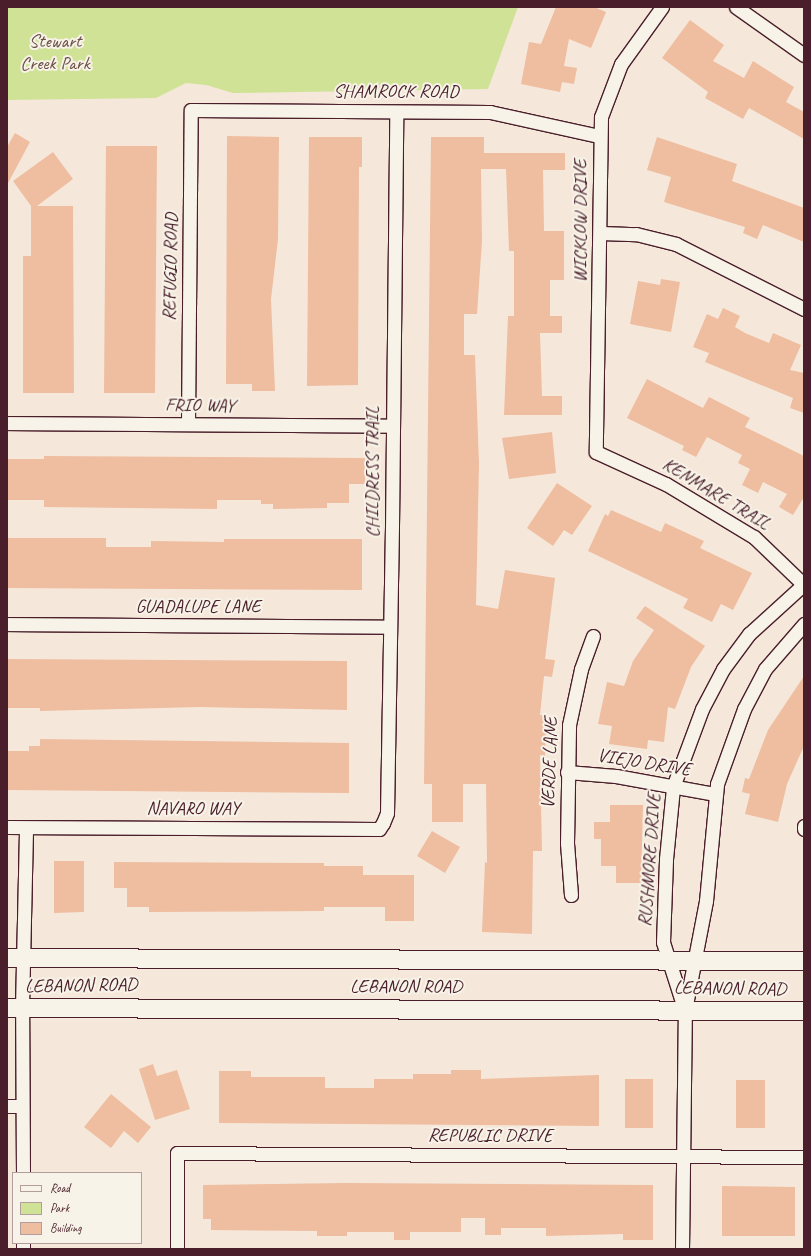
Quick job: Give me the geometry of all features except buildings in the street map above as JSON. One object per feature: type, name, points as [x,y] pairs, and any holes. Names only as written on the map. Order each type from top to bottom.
[{"type":"main road","name":"LEBANON ROAD","points":[[15,958],[671,963],[804,961]]},
{"type":"main road","name":"LEBANON ROAD","points":[[14,1008],[804,1011]]},
{"type":"street","name":"WICKLOW DRIVE","points":[[596,452],[601,233],[599,136],[612,80],[662,7]]},
{"type":"street","points":[[736,7],[804,55]]},
{"type":"street","name":"SHAMROCK ROAD","points":[[191,110],[396,112],[465,111],[516,115],[599,136]]},
{"type":"street","name":"REFUGIO ROAD","points":[[188,424],[191,110]]},
{"type":"street","name":"CHILDRESS TRAIL","points":[[379,829],[386,813],[396,112]]},
{"type":"street","points":[[601,233],[636,234],[676,244],[804,309]]},
{"type":"street","name":"FRIO WAY","points":[[7,423],[392,426]]},
{"type":"street","name":"KENMARE TRAIL","points":[[596,452],[666,484],[754,537],[804,585]]},
{"type":"street","name":"RUSHMORE DRIVE","points":[[685,1010],[663,942],[666,860],[673,787],[702,709],[723,668],[749,634],[804,585]]},
{"type":"street","name":"GUADALUPE LANE","points":[[7,624],[389,627]]},
{"type":"street","name":"RUSHMORE DRIVE","points":[[682,1249],[685,1010],[706,902],[715,794],[744,709],[765,669],[804,624]]},
{"type":"street","name":"VERDE LANE","points":[[571,895],[567,772],[572,704],[593,636]]},
{"type":"street","name":"VIEJO DRIVE","points":[[567,772],[616,776],[715,794]]},
{"type":"street","name":"NAVARO WAY","points":[[7,828],[379,829]]},
{"type":"street","points":[[23,1172],[22,1106],[14,1008],[15,958],[26,828]]},
{"type":"street","points":[[7,1106],[22,1106]]},
{"type":"street","name":"REPUBLIC DRIVE","points":[[177,1249],[176,1153],[804,1157]]},
{"type":"green space","name":"Stewart Creek Park","points":[[7,7],[518,7],[488,89],[233,93],[206,85],[186,83],[156,98],[7,100]]}]
